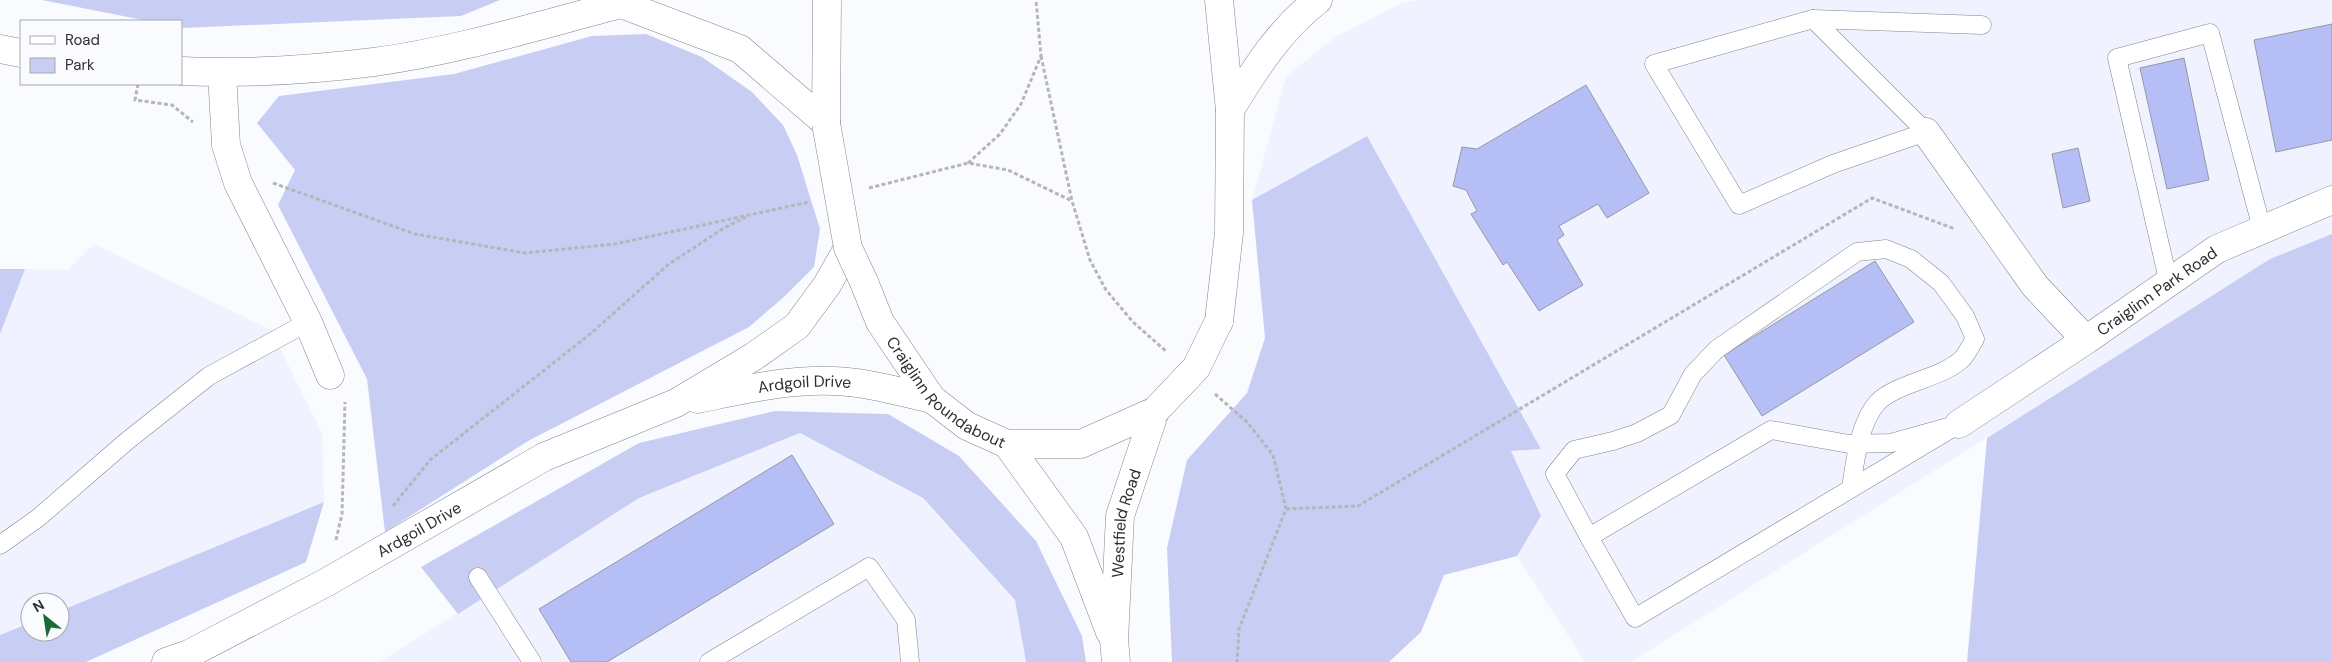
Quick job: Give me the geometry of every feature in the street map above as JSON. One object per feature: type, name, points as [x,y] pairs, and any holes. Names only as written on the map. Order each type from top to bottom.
[{"type":"main road","name":"Craiglinn Roundabout","points":[[828,0],[826,123],[848,248],[880,322],[932,399],[967,426],[1007,444],[1081,444],[1155,411],[1196,368],[1219,320],[1229,233],[1230,110],[1219,0]]},
{"type":"main road","points":[[1230,110],[1262,59],[1297,16],[1318,0]]},
{"type":"main road","points":[[182,71],[266,72],[375,62],[434,51],[625,2],[740,49],[826,123]]},
{"type":"main road","points":[[0,50],[20,52]]},
{"type":"main road","points":[[222,73],[226,145],[238,183],[308,322],[330,375]]},
{"type":"main road","name":"Craiglinn Park Road","points":[[1926,132],[2036,286],[2086,340],[2217,249],[2332,200]]},
{"type":"main road","name":"Ardgoil Drive","points":[[166,662],[189,654],[327,582],[544,457],[676,403],[753,357],[797,326],[827,284],[848,248]]},
{"type":"main road","points":[[1959,424],[2086,340]]},
{"type":"main road","name":"Ardgoil Drive","points":[[676,403],[765,385],[834,381],[876,386],[932,399]]},
{"type":"main road","name":"Westfield Road","points":[[1115,651],[1120,516],[1155,411]]},
{"type":"main road","name":"Westfield Road","points":[[1007,444],[1074,537],[1115,651]]},
{"type":"lane","points":[[1813,19],[1926,132],[1833,164],[1739,205],[1654,64],[1813,19],[1982,25]]},
{"type":"lane","points":[[2168,284],[2117,58],[2210,32],[2262,229]]},
{"type":"lane","points":[[1851,488],[1858,444],[1866,421],[1878,402],[1907,386],[1942,371],[1962,359],[1975,339],[1965,316],[1941,284],[1911,259],[1886,249],[1858,252],[1718,349],[1693,374],[1671,415],[1629,436],[1574,450],[1555,474],[1635,618],[1959,424]]},
{"type":"lane","points":[[0,545],[38,518],[127,441],[209,376],[308,322]]},
{"type":"lane","points":[[1589,537],[1771,430],[1858,444],[1891,444],[1959,424]]},
{"type":"lane","points":[[709,662],[868,567],[906,620],[910,662]]},
{"type":"lane","points":[[478,577],[532,662]]},
{"type":"path","points":[[1036,0],[1042,56],[1072,201],[1090,260],[1106,290],[1133,322],[1169,354]]},
{"type":"path","points":[[1042,56],[1021,104],[1000,134],[968,163],[1008,170],[1072,201]]},
{"type":"path","points":[[138,85],[135,100],[172,105],[195,124],[205,143],[226,145]]},
{"type":"path","points":[[271,182],[415,234],[525,253],[615,244],[752,214],[724,228],[669,264],[590,335],[430,460],[390,509]]},
{"type":"path","points":[[1286,509],[1358,506],[1872,198],[1956,229]]},
{"type":"path","points":[[327,582],[342,514],[346,392],[330,375]]},
{"type":"path","points":[[1212,392],[1248,423],[1273,455],[1286,509],[1240,629],[1237,662]]},
{"type":"shaded area","points":[[1421,0],[2332,0],[2332,234],[2270,259],[1631,662],[1585,662],[1517,556],[1541,516],[1511,451],[1540,449],[1367,136],[1252,200],[1286,77],[1335,37],[1402,3]]},
{"type":"shaded area","points":[[94,244],[271,330],[322,433],[324,502],[70,607],[70,592],[20,592],[20,627],[0,635],[0,334],[25,269],[68,270]]},
{"type":"shaded area","points":[[800,433],[922,498],[1015,600],[1026,662],[380,662],[639,498]]},
{"type":"green space","points":[[42,0],[500,0],[461,16],[183,28],[182,20],[143,20]]},
{"type":"green space","points":[[646,34],[702,57],[752,92],[783,125],[797,155],[820,229],[814,267],[784,297],[749,327],[528,441],[385,532],[367,379],[278,205],[295,170],[257,123],[279,96],[454,74],[592,36]]},
{"type":"green space","points":[[1367,136],[1541,449],[1511,451],[1541,516],[1517,556],[1444,575],[1421,632],[1389,662],[1172,662],[1167,548],[1187,460],[1247,393],[1265,338],[1252,200]]},
{"type":"green space","points":[[2332,234],[2332,662],[1967,662],[1987,438],[2270,259]]},
{"type":"green space","points":[[0,269],[25,269],[0,334]]},
{"type":"green space","points":[[775,411],[888,414],[959,456],[1036,541],[1082,636],[1086,662],[1026,662],[1015,600],[923,498],[800,433],[639,498],[458,614],[421,567],[639,443]]},
{"type":"green space","points":[[324,502],[306,562],[86,662],[0,662],[0,635],[20,627],[20,642],[70,642],[70,607]]},
{"type":"building","points":[[2332,24],[2332,140],[2276,152],[2254,40]]},
{"type":"building","points":[[2184,58],[2209,180],[2167,189],[2140,68]]},
{"type":"building","points":[[1586,85],[1649,193],[1607,218],[1598,204],[1559,226],[1564,235],[1557,240],[1583,285],[1539,311],[1507,262],[1503,265],[1471,214],[1477,211],[1466,190],[1453,186],[1462,147],[1477,149]]},
{"type":"building","points":[[2078,148],[2090,201],[2063,208],[2052,154]]},
{"type":"building","points":[[1875,261],[1914,322],[1762,416],[1724,355]]},
{"type":"building","points":[[792,455],[834,524],[607,662],[571,662],[539,609]]}]
